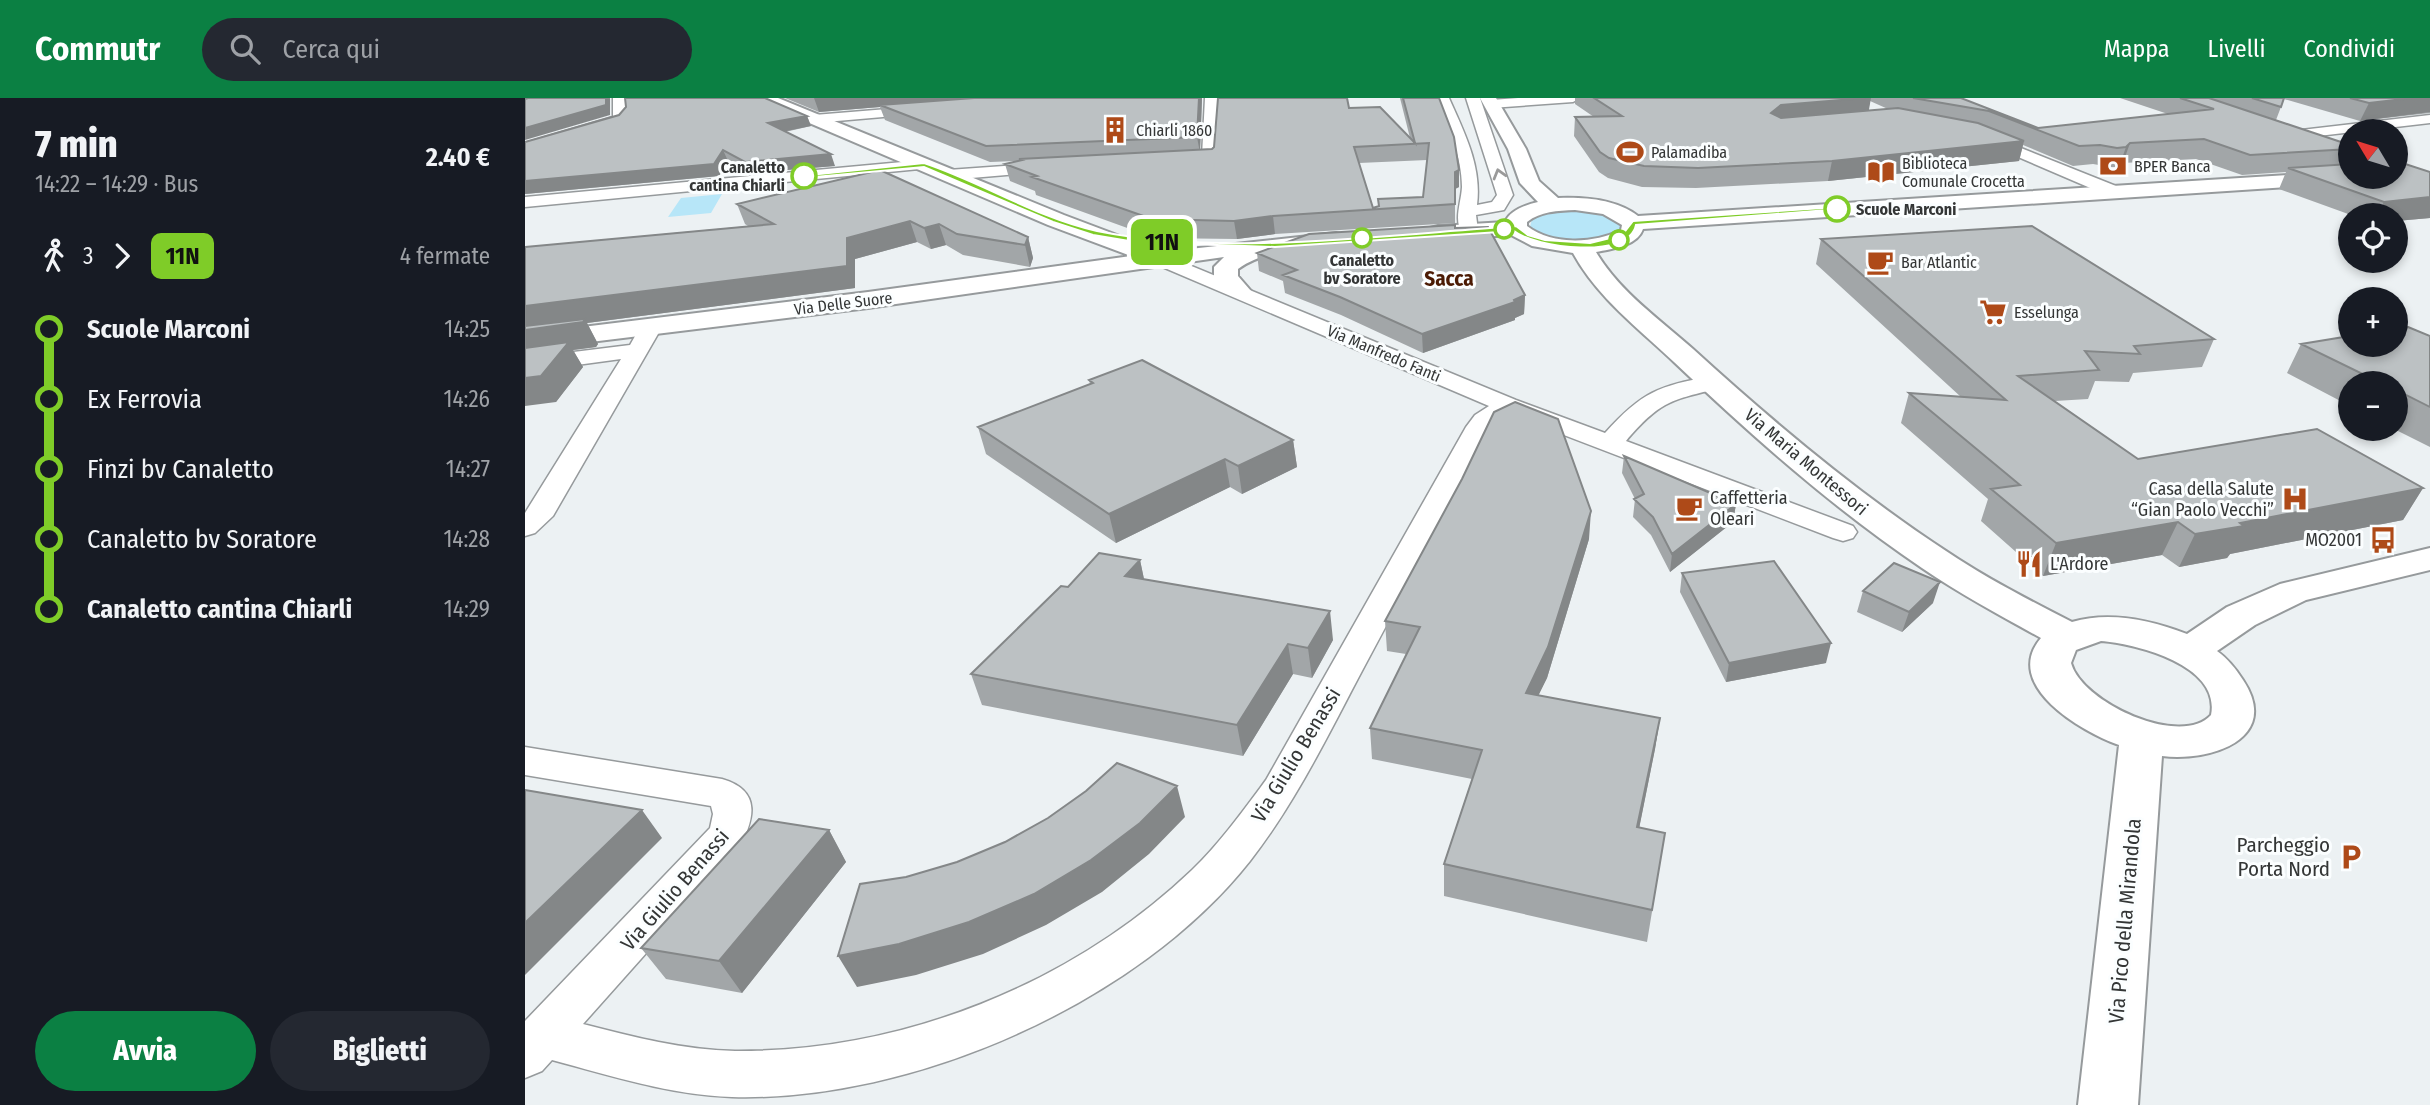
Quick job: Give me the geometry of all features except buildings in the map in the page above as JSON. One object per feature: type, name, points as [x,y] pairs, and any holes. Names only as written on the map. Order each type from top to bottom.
[{"type":"street","points":[[525,148],[618,120],[622,116],[620,98]]},
{"type":"street","points":[[764,98],[1056,220],[1160,259]]},
{"type":"street","points":[[1154,163],[1209,160],[1212,98]]},
{"type":"street","points":[[1442,98],[1465,150],[1470,192],[1467,221]]},
{"type":"street","points":[[1484,100],[1573,98]]},
{"type":"street","points":[[1413,235],[1467,221],[1498,206],[1505,195],[1489,140],[1484,100]]},
{"type":"street","points":[[1484,100],[1517,149],[1530,183],[1553,205]]},
{"type":"street","points":[[814,119],[937,109]]},
{"type":"street","points":[[2324,149],[2279,134],[2430,120]]},
{"type":"street","points":[[1963,131],[2116,192]]},
{"type":"street","points":[[525,202],[924,165]]},
{"type":"street","points":[[948,175],[1071,167]]},
{"type":"street","points":[[1516,228],[1515,220],[1519,216],[1533,209],[1553,205],[1599,207],[1622,214],[1633,223],[2338,178]]},
{"type":"street","points":[[1467,221],[1516,228],[1526,236],[1544,242],[1581,246],[1625,237],[1631,233],[1633,223]]},
{"type":"street","points":[[1093,232],[1165,242],[1275,244],[1358,239]]},
{"type":"street","points":[[1239,291],[1226,278],[1226,267],[1240,257],[1275,244]]},
{"type":"street","name":"Via Delle Suore","points":[[525,342],[1275,244]]},
{"type":"street","name":"Via Maria Montessori","points":[[1581,246],[1599,276],[1712,383],[1827,481],[1881,523],[1978,587],[2066,635]]},
{"type":"street","name":"Via Manfredo Fanti","points":[[1160,259],[1507,405],[1843,532]]},
{"type":"street","points":[[525,527],[539,516],[651,327]]},
{"type":"street","points":[[525,365],[639,350]]},
{"type":"street","points":[[1609,444],[1649,400],[1673,390],[1712,383]]},
{"type":"street","name":"Via Giulio Benassi","points":[[534,1046],[666,1067],[735,1074],[810,1070],[898,1053],[966,1032],[1024,1008],[1089,974],[1156,926],[1206,882],[1247,836],[1280,790],[1479,427],[1484,420],[1507,405]]},
{"type":"street","points":[[2189,652],[2241,616],[2293,592],[2430,559]]},
{"type":"street","points":[[2091,629],[2122,629],[2156,638],[2189,652],[2209,666],[2234,698],[2235,713],[2229,726],[2215,736],[2195,741],[2169,741],[2143,736],[2092,715],[2058,685],[2051,670],[2050,656],[2055,644],[2066,635],[2091,629]]},
{"type":"street","name":"Via Pico della Mirandola","points":[[2108,1105],[2138,764],[2143,736]]},
{"type":"street","name":"Via Giulio Benassi","points":[[525,761],[722,793],[729,799],[734,811],[732,825],[724,839],[534,1046]]},
{"type":"shaded area","points":[[722,194],[711,213],[668,217],[681,198]]},
{"type":"shaded area","points":[[1581,209],[1603,213],[1622,225],[1621,229],[1603,239],[1576,241],[1549,237],[1530,227],[1532,219],[1543,214]]},
{"type":"bus line","name":"11N","points":[[804,176],[924,165],[1056,220],[1093,232],[1184,243],[1275,244],[1516,228],[1526,236],[1544,242],[1590,246],[1625,237],[1631,233],[1633,223],[1837,209]]},
{"type":"place","name":"Chiarli 1860","points":[[1115,130]]},
{"type":"place","name":"Palamadiba","points":[[1630,152]]},
{"type":"place","name":"BPER Banca","points":[[2113,166]]},
{"type":"place","name":"Biblioteca Comunale Crocetta","points":[[1881,172]]},
{"type":"place","name":"Canaletto cantina Chiarli","points":[[804,176]]},
{"type":"place","name":"Scuole Marconi","points":[[1837,209]]},
{"type":"place","name":"Canaletto bv Soratore","points":[[1362,238]]},
{"type":"place","name":"Bar Atlantic","points":[[1880,262]]},
{"type":"place","name":"Esselunga","points":[[1993,312]]},
{"type":"place","name":"Casa della Salute “Gian Paolo Vecchi”","points":[[2295,499]]},
{"type":"place","name":"Caffetteria Oleari","points":[[1689,508]]},
{"type":"place","name":"MO2001","points":[[2383,540]]},
{"type":"place","name":"L'Ardore","points":[[2029,564]]},
{"type":"place","name":"Parcheggio Porta Nord","points":[[2351,857]]},
{"type":"district","name":"Sacca","points":[[1449,279]]}]
